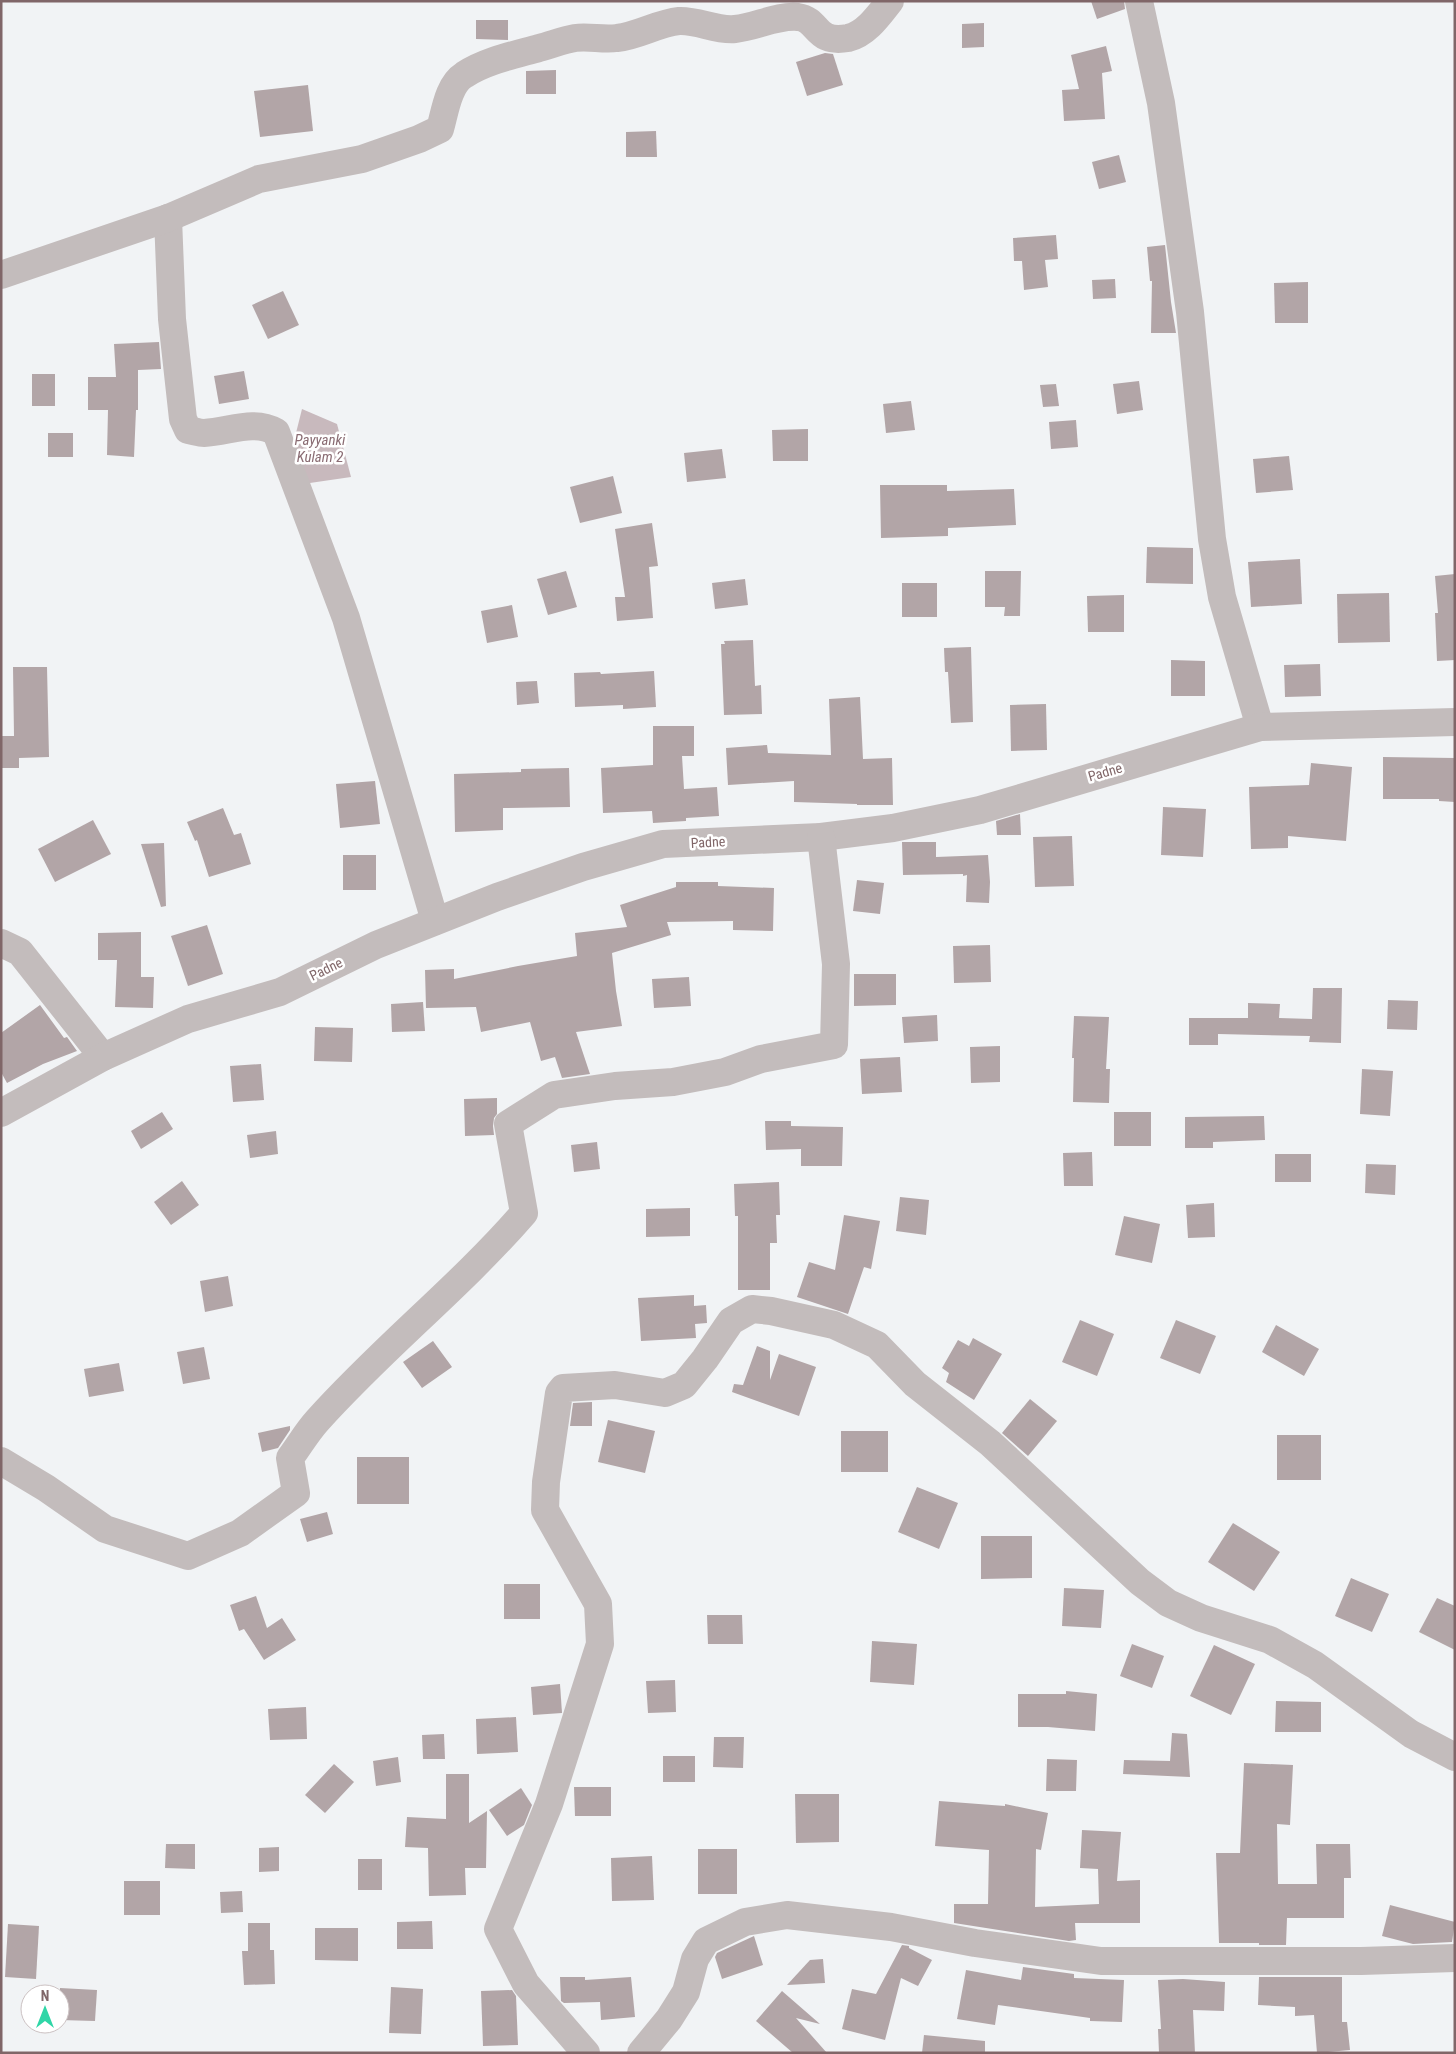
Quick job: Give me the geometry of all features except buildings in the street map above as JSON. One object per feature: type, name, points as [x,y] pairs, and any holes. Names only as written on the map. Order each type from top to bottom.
[{"type":"street","points":[[1,275],[168,218],[259,179],[362,159],[433,132],[440,129],[455,83],[464,75],[486,64],[531,50],[577,38],[616,38],[642,33],[679,21],[696,22],[710,28],[735,29],[779,17],[800,17],[810,21],[819,32],[829,39],[849,38],[866,29],[890,1]]},
{"type":"street","points":[[1139,1],[1162,103],[1190,312],[1212,539],[1222,597],[1260,727]]},
{"type":"street","points":[[168,218],[172,319],[183,419],[188,430],[203,433],[252,426],[268,427],[276,432],[346,618],[435,921]]},
{"type":"street","name":"Padne","points":[[1,1113],[102,1057],[188,1019],[280,992],[376,945],[435,921],[583,867],[663,844],[821,836],[893,828],[980,810],[1260,727],[1455,722]]},
{"type":"street","points":[[1,1461],[46,1488],[105,1529],[188,1556],[240,1533],[296,1493],[290,1458],[316,1422],[493,1248],[524,1213],[508,1124],[554,1095],[615,1086],[673,1082],[708,1076],[761,1059],[834,1045],[836,964],[821,836]]},
{"type":"street","points":[[1,943],[20,952],[102,1057]]},
{"type":"street","points":[[586,2053],[526,1984],[498,1929],[549,1804],[600,1644],[598,1604],[545,1510],[546,1482],[559,1393],[564,1388],[615,1385],[665,1393],[684,1384],[705,1359],[731,1321],[752,1309],[771,1311],[834,1325],[877,1346],[915,1384],[990,1443],[1140,1582],[1168,1603],[1201,1618],[1270,1640],[1315,1665],[1411,1734],[1455,1756]]},
{"type":"street","points":[[641,2053],[669,2019],[686,1992],[695,1958],[706,1941],[745,1922],[787,1915],[891,1927],[975,1943],[1101,1961],[1361,1961],[1455,1958]]},
{"type":"water","name":"Payyanki Kulam 2","points":[[302,409],[337,424],[351,477],[303,484],[294,441]]}]
